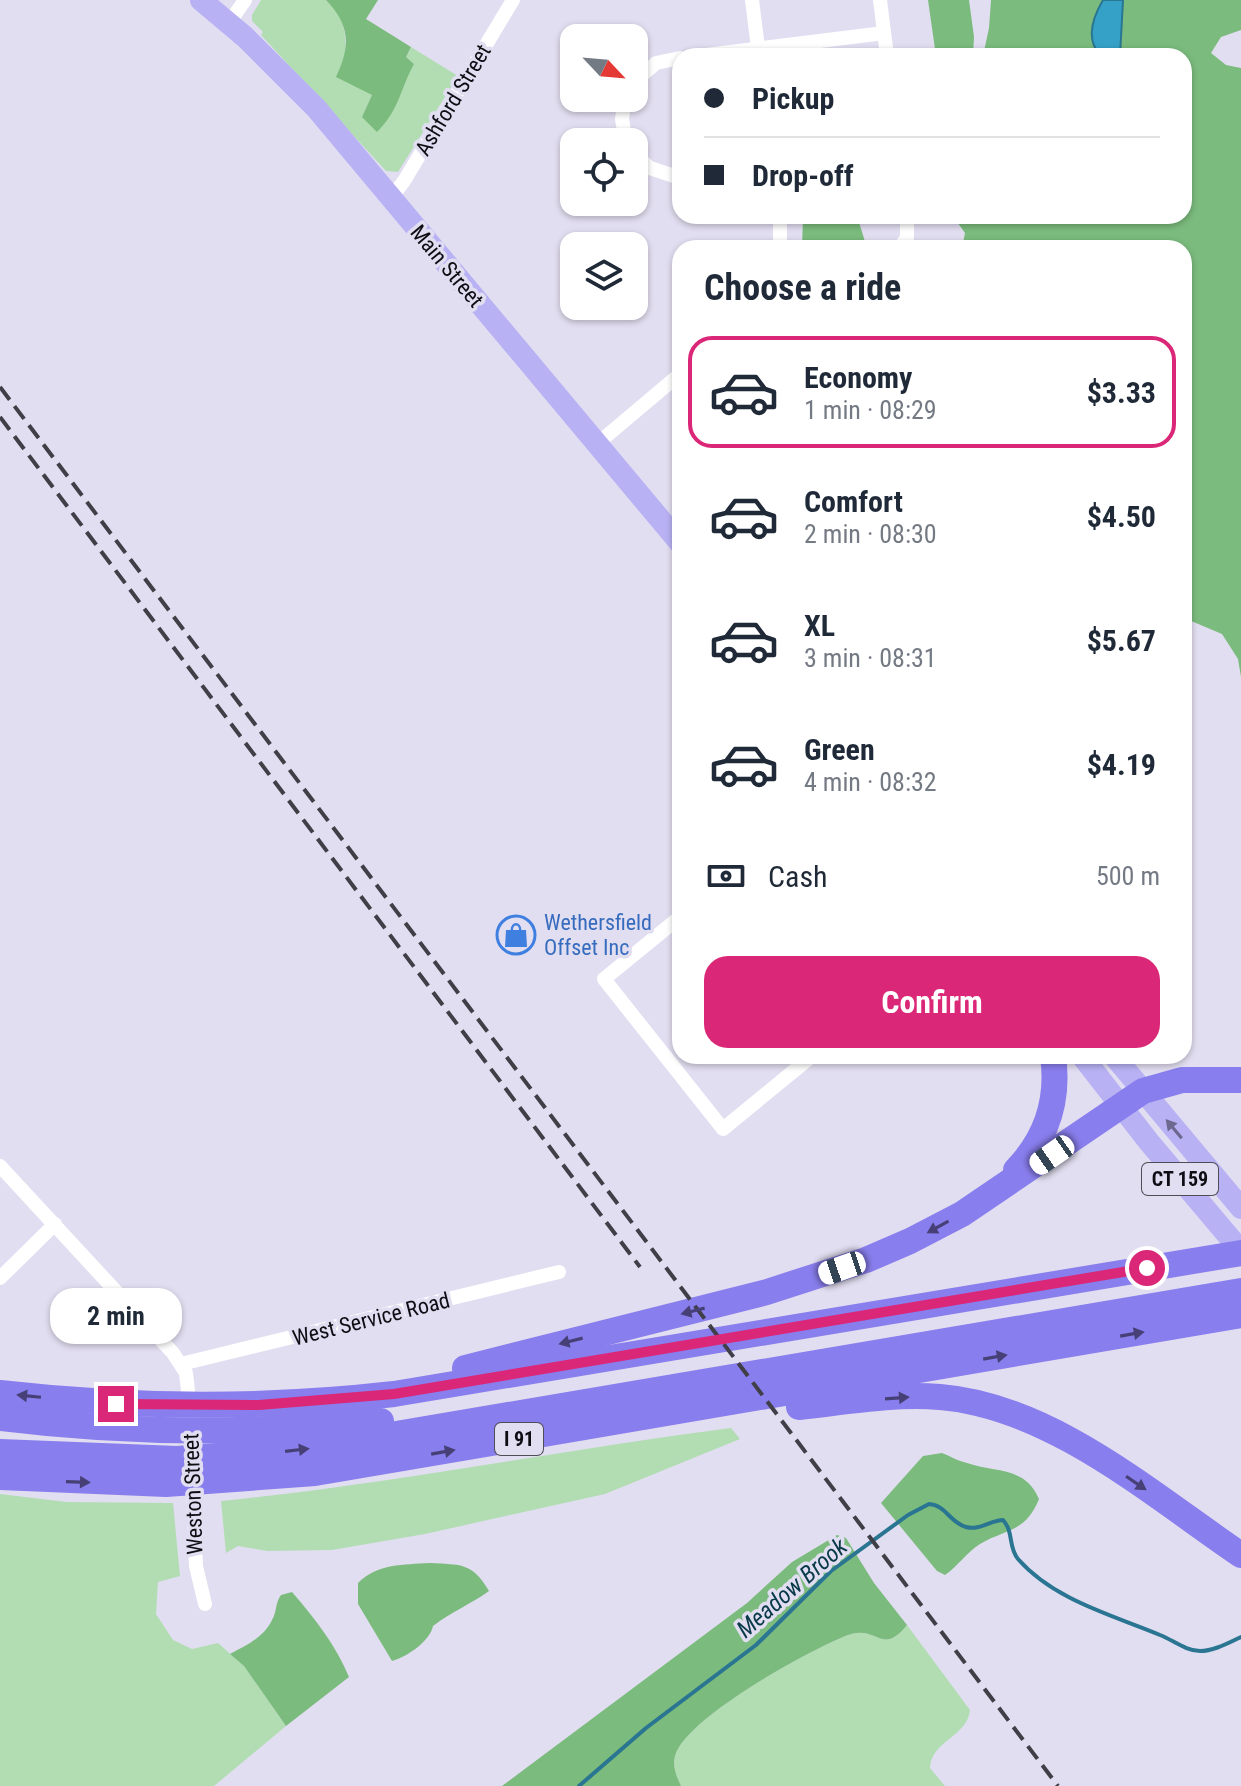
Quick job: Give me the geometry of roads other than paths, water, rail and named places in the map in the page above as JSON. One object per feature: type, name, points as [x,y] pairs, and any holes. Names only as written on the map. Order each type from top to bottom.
[{"type":"highway","points":[[982,1202],[1021,1164],[1041,1136],[1055,1091],[1053,1064]]},
{"type":"highway","points":[[394,1394],[468,1367],[739,1299],[817,1277],[878,1255],[927,1233],[982,1202],[1143,1091],[1182,1080],[1241,1080]]},
{"type":"highway","points":[[217,1418],[286,1404],[394,1394],[1241,1252]]},
{"type":"highway","points":[[0,1418],[384,1421],[689,1377],[1237,1291]]},
{"type":"highway","points":[[814,1397],[1237,1291]]},
{"type":"highway","points":[[0,1477],[220,1470],[689,1377]]},
{"type":"highway","points":[[0,1393],[163,1418]]},
{"type":"highway","points":[[814,1397],[937,1397],[1010,1411],[1065,1436],[1241,1555]]},
{"type":"highway","name":"I 91","points":[[220,1470],[328,1471],[672,1413],[814,1397]]},
{"type":"highway","points":[[0,1452],[165,1472]]},
{"type":"main road","name":"Main Street","points":[[201,0],[229,23],[316,108],[672,533]]},
{"type":"main road","name":"CT 159","points":[[1088,1064],[1241,1252]]},
{"type":"main road","name":"CT 159","points":[[1121,1064],[1241,1208]]},
{"type":"street","points":[[229,23],[245,0]]},
{"type":"street","name":"Ashford Street","points":[[390,199],[513,0]]},
{"type":"street","points":[[752,0],[758,48]]},
{"type":"street","points":[[880,0],[886,48]]},
{"type":"street","points":[[785,48],[884,33]]},
{"type":"street","points":[[648,70],[656,63],[672,60]]},
{"type":"street","points":[[648,166],[672,175]]},
{"type":"street","points":[[597,444],[672,381]]},
{"type":"street","points":[[672,924],[604,979],[723,1129],[802,1064]]},
{"type":"street","name":"Weston Street","points":[[0,1166],[181,1364],[189,1391],[195,1558],[205,1604]]},
{"type":"street","points":[[0,1278],[55,1224]]},
{"type":"street","name":"West Service Road","points":[[181,1364],[559,1272]]},
{"type":"water","points":[[1103,0],[1123,0],[1120,48],[1095,48],[1092,28]]},
{"type":"waterway","name":"Meadow Brook","points":[[579,1786],[646,1728],[756,1645],[831,1571],[908,1515],[929,1504],[940,1507],[966,1527],[976,1528],[1003,1520],[1009,1529],[1015,1554],[1032,1573],[1066,1596],[1103,1613],[1195,1651],[1216,1648],[1241,1637]]},
{"type":"railway","points":[[0,387],[1058,1786]]},
{"type":"railway","points":[[0,417],[640,1267]]},
{"type":"place","name":"Wethersfield Offset Inc","points":[[516,935]]}]
